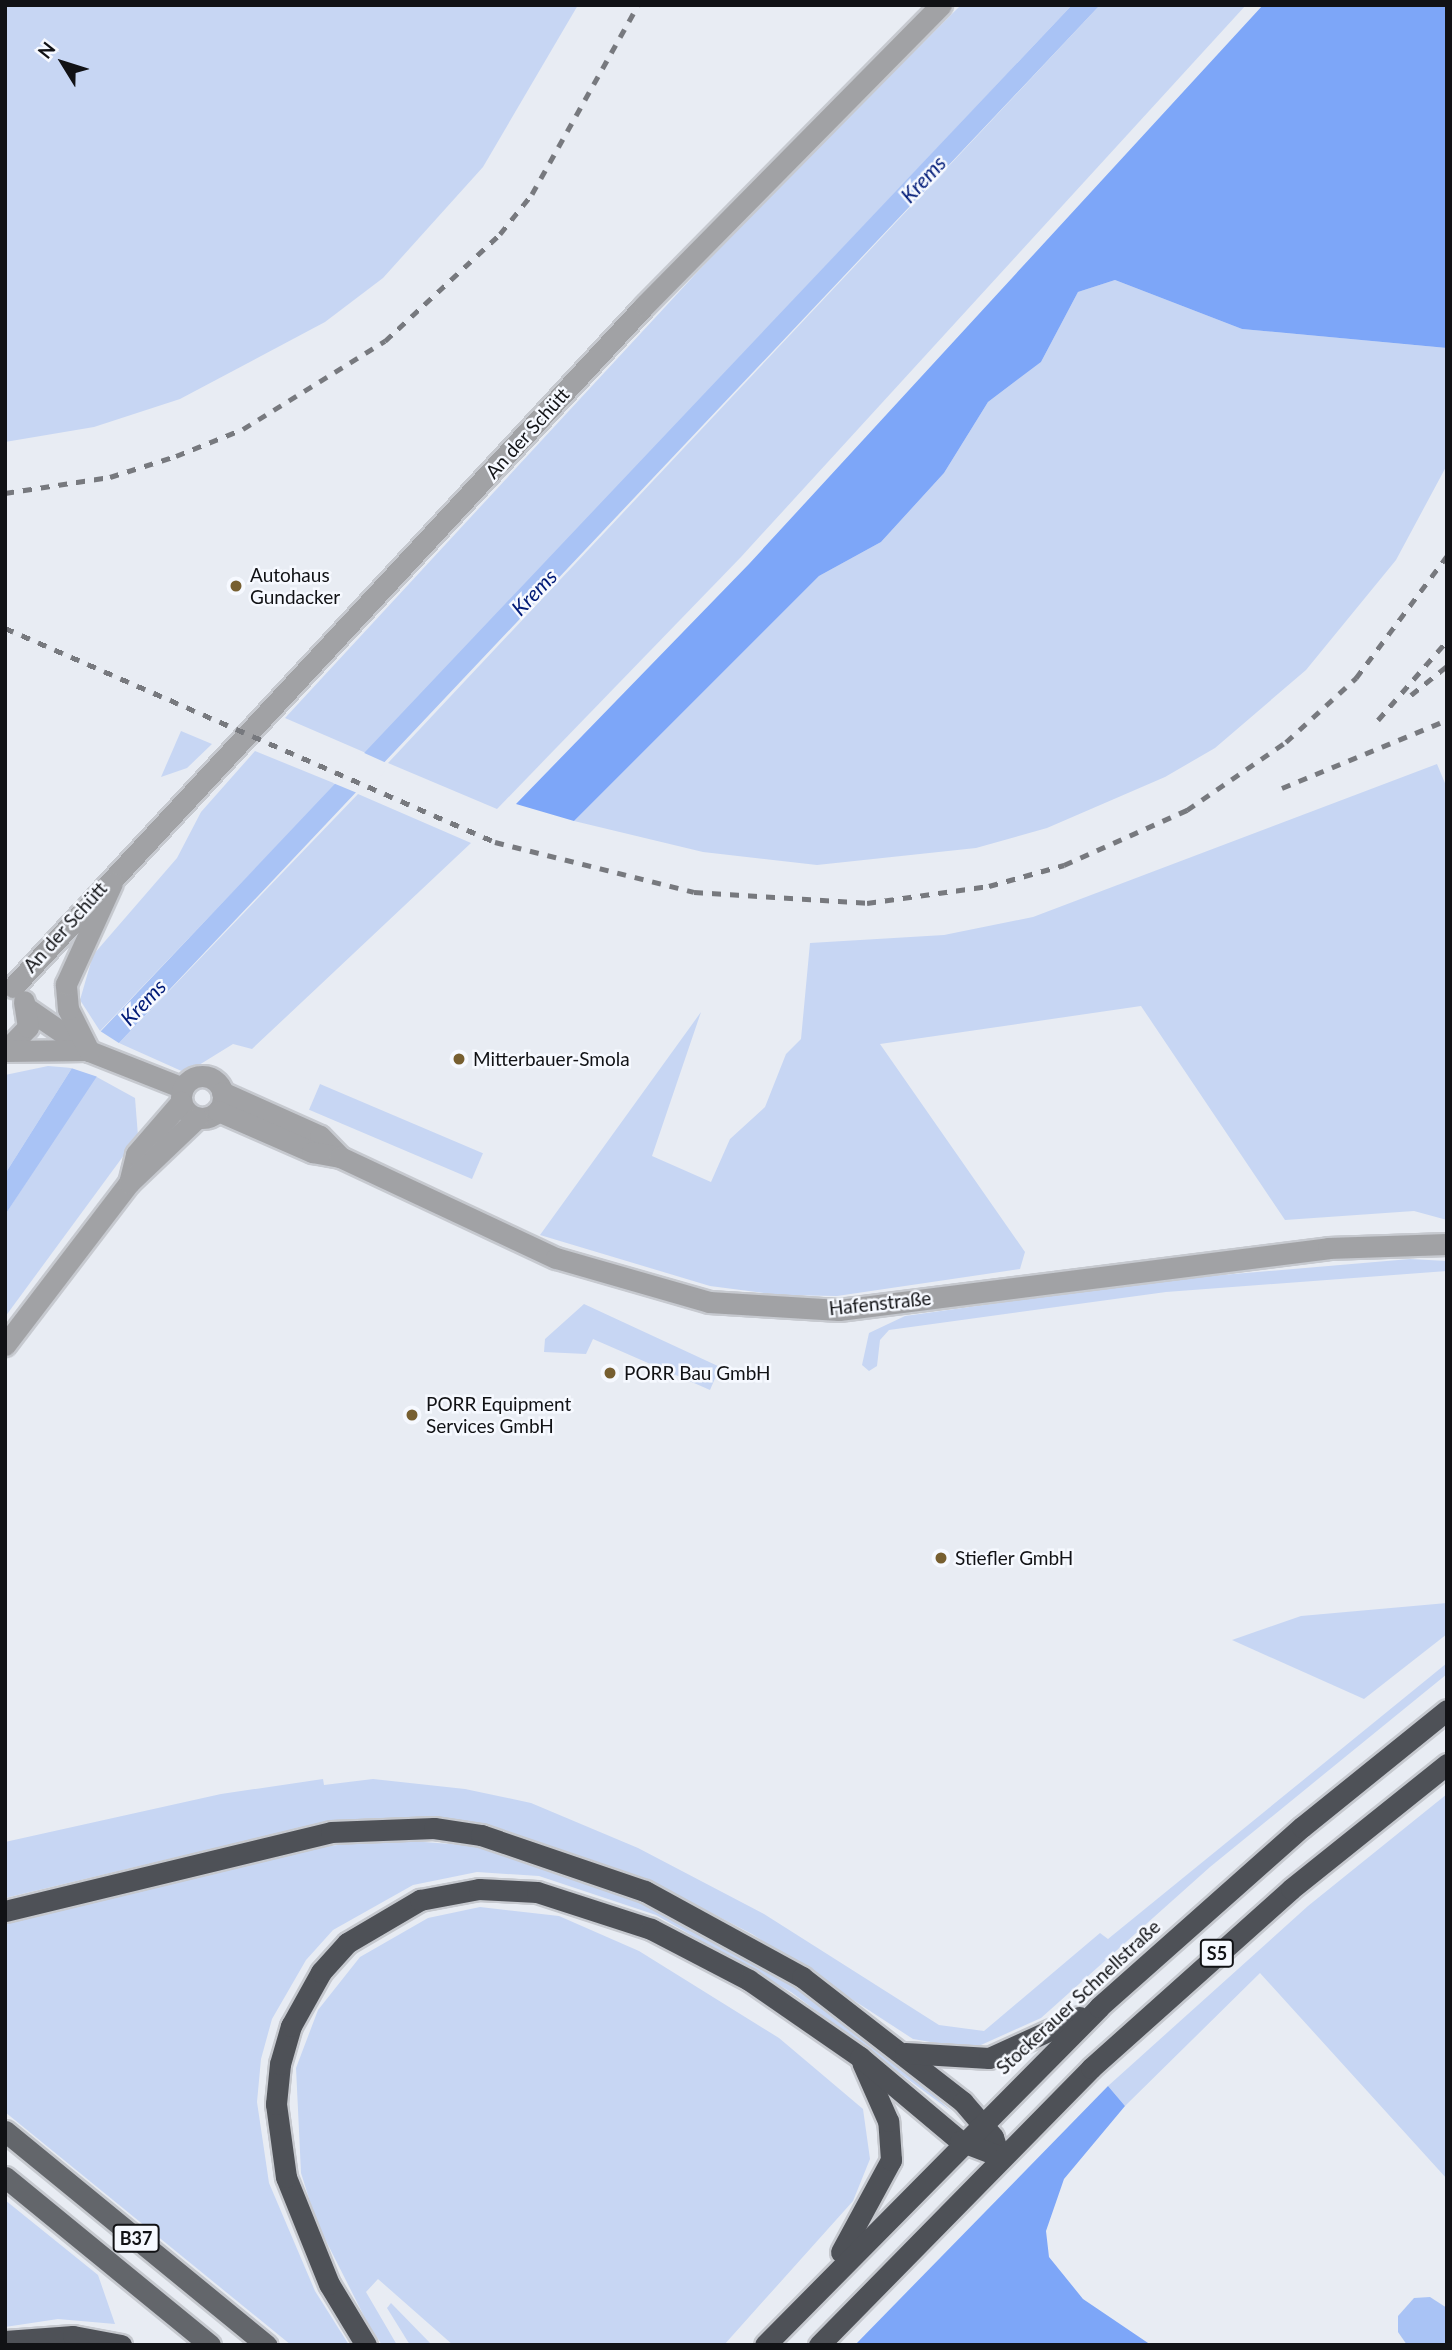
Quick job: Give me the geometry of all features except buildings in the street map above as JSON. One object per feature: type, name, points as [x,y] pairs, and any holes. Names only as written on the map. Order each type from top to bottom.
[{"type":"highway","name":"Stockerauer Schnellstraße","points":[[765,2345],[824,2279],[960,2141],[1099,2007],[1301,1827],[1447,1710]]},
{"type":"highway","name":"S5","points":[[819,2345],[999,2156],[1198,1970],[1447,1764]]},
{"type":"highway","points":[[5,1911],[331,1832],[434,1828],[481,1835],[590,1868],[692,1913],[802,1977],[905,2053],[981,2121],[999,2156]]},
{"type":"highway","points":[[366,2345],[302,2226],[286,2177],[276,2104],[280,2064],[302,2001],[347,1943],[382,1918],[420,1900],[479,1889],[537,1892],[595,1906],[748,1980],[860,2057],[960,2141],[999,2156]]},
{"type":"highway","points":[[905,2053],[989,2058],[1099,2007]]},
{"type":"highway","points":[[824,2279],[880,2189],[891,2160],[888,2121],[860,2057]]},
{"type":"highway","points":[[5,2341],[73,2336],[121,2345]]},
{"type":"main road","name":"B37","points":[[5,2132],[266,2345]]},
{"type":"main road","name":"B37","points":[[5,2177],[210,2345]]},
{"type":"street","name":"An der Schütt","points":[[9,986],[119,867],[249,735],[644,306],[941,5]]},
{"type":"street","name":"An der Schütt","points":[[89,1051],[65,995],[119,867]]},
{"type":"street","points":[[5,1345],[128,1183],[212,1107],[89,1051],[36,1015],[9,986]]},
{"type":"street","points":[[10,1050],[36,1015]]},
{"type":"street","points":[[10,1050],[89,1051]]},
{"type":"street","name":"Hafenstraße","points":[[178,1091],[204,1076],[212,1107],[312,1152],[340,1157],[595,1273],[709,1302],[778,1310],[839,1310],[1328,1248],[1447,1244]]},
{"type":"street","points":[[128,1183],[136,1154],[178,1091]]},
{"type":"shaded area","points":[[5,5],[578,5],[483,167],[383,278],[325,322],[180,399],[94,427],[5,442]]},
{"type":"shaded area","points":[[961,5],[1072,5],[366,753],[285,718],[764,200]]},
{"type":"shaded area","points":[[1100,5],[1246,5],[741,557],[497,809],[388,763]]},
{"type":"shaded area","points":[[1263,5],[1447,5],[1447,348],[1242,329],[1115,280],[1078,292],[1041,362],[988,402],[944,473],[881,542],[819,576],[574,821],[516,804],[749,564]]},
{"type":"shaded area","points":[[1115,280],[1242,329],[1447,348],[1447,465],[1396,560],[1306,670],[1215,748],[1165,777],[1047,828],[976,848],[817,865],[703,852],[574,821],[819,576],[881,542],[944,473],[988,402],[1041,362],[1078,292]]},
{"type":"shaded area","points":[[181,731],[212,744],[187,768],[161,777]]},
{"type":"shaded area","points":[[255,751],[336,784],[100,1031],[80,1000],[93,955],[177,858],[201,812]]},
{"type":"shaded area","points":[[1437,764],[1447,788],[1447,1220],[1414,1211],[1285,1220],[1141,1006],[880,1044],[1025,1252],[1020,1269],[837,1296],[780,1295],[710,1286],[540,1235],[701,1012],[652,1156],[711,1182],[730,1139],[765,1107],[786,1054],[801,1039],[810,943],[944,935],[1033,917]]},
{"type":"shaded area","points":[[358,794],[471,843],[252,1049],[233,1044],[186,1073],[119,1043]]},
{"type":"shaded area","points":[[48,1066],[72,1068],[5,1174],[5,1075]]},
{"type":"shaded area","points":[[95,1076],[135,1098],[138,1136],[5,1317],[5,1215]]},
{"type":"shaded area","points":[[320,1084],[483,1153],[472,1179],[309,1110]]},
{"type":"shaded area","points":[[1410,1259],[1447,1261],[1447,1271],[1166,1292],[889,1330],[880,1340],[877,1366],[869,1371],[862,1365],[869,1333],[905,1316],[1163,1280]]},
{"type":"shaded area","points":[[584,1304],[720,1367],[710,1390],[593,1339],[586,1354],[544,1352],[545,1339]]},
{"type":"shaded area","points":[[1447,1603],[1447,1634],[1364,1699],[1232,1640],[1301,1616]]},
{"type":"shaded area","points":[[1447,1663],[1447,1674],[1210,1867],[1041,2018],[972,2049],[913,2039],[752,1934],[648,1880],[484,1824],[435,1818],[328,1821],[5,1898],[5,1842],[221,1794],[323,1779],[324,1785],[373,1779],[465,1789],[531,1803],[638,1848],[764,1914],[939,2025],[984,2031],[1100,1933],[1108,1939]]},
{"type":"shaded area","points":[[1447,1794],[1447,2179],[1260,1973],[1125,2106],[1108,2086],[1308,1906]]},
{"type":"shaded area","points":[[383,1839],[478,1846],[640,1900],[796,1987],[899,2063],[952,2112],[791,1992],[656,1915],[539,1876],[477,1872],[413,1885],[333,1930],[306,1960],[272,2019],[261,2059],[257,2102],[269,2183],[315,2291],[349,2345],[291,2345],[5,2112],[5,1923],[285,1852]]},
{"type":"shaded area","points":[[480,1907],[559,1916],[639,1951],[779,2038],[863,2109],[870,2159],[853,2201],[724,2345],[453,2345],[378,2279],[366,2292],[397,2345],[382,2345],[368,2324],[316,2221],[301,2173],[296,2068],[318,2010],[360,1957],[428,1918]]},
{"type":"shaded area","points":[[1108,2086],[1125,2106],[1064,2179],[1046,2231],[1049,2257],[1083,2299],[1151,2345],[855,2345]]},
{"type":"shaded area","points":[[5,2200],[98,2275],[115,2324],[58,2319],[5,2327]]},
{"type":"shaded area","points":[[391,2303],[432,2345],[410,2345],[387,2308]]},
{"type":"water","name":"Krems","points":[[1072,5],[1100,5],[119,1043],[5,1215],[5,1174],[84,1049]]},
{"type":"water","points":[[1430,2297],[1447,2308],[1447,2345],[1407,2345],[1398,2332],[1398,2316],[1414,2298]]},
{"type":"pier","points":[[362,752],[391,765],[362,795],[333,783]]},
{"type":"pier","points":[[97,1029],[122,1045],[98,1077],[68,1067]]},
{"type":"railway","points":[[5,493],[110,477],[176,456],[243,429],[385,341],[500,234],[532,194],[638,5]]},
{"type":"railway","points":[[5,628],[495,842],[694,892],[867,903],[989,886],[1064,865],[1187,810],[1286,742],[1356,678],[1447,556]]},
{"type":"railway","points":[[1378,720],[1447,641]]},
{"type":"railway","points":[[1411,695],[1447,666]]},
{"type":"railway","points":[[1282,788],[1447,720]]},
{"type":"place","name":"Autohaus Gundacker","points":[[236,586]]},
{"type":"place","name":"Mitterbauer-Smola","points":[[459,1059]]},
{"type":"place","name":"PORR Bau GmbH","points":[[610,1373]]},
{"type":"place","name":"PORR Equipment Services GmbH","points":[[412,1415]]},
{"type":"place","name":"Stiefler GmbH","points":[[941,1558]]}]
